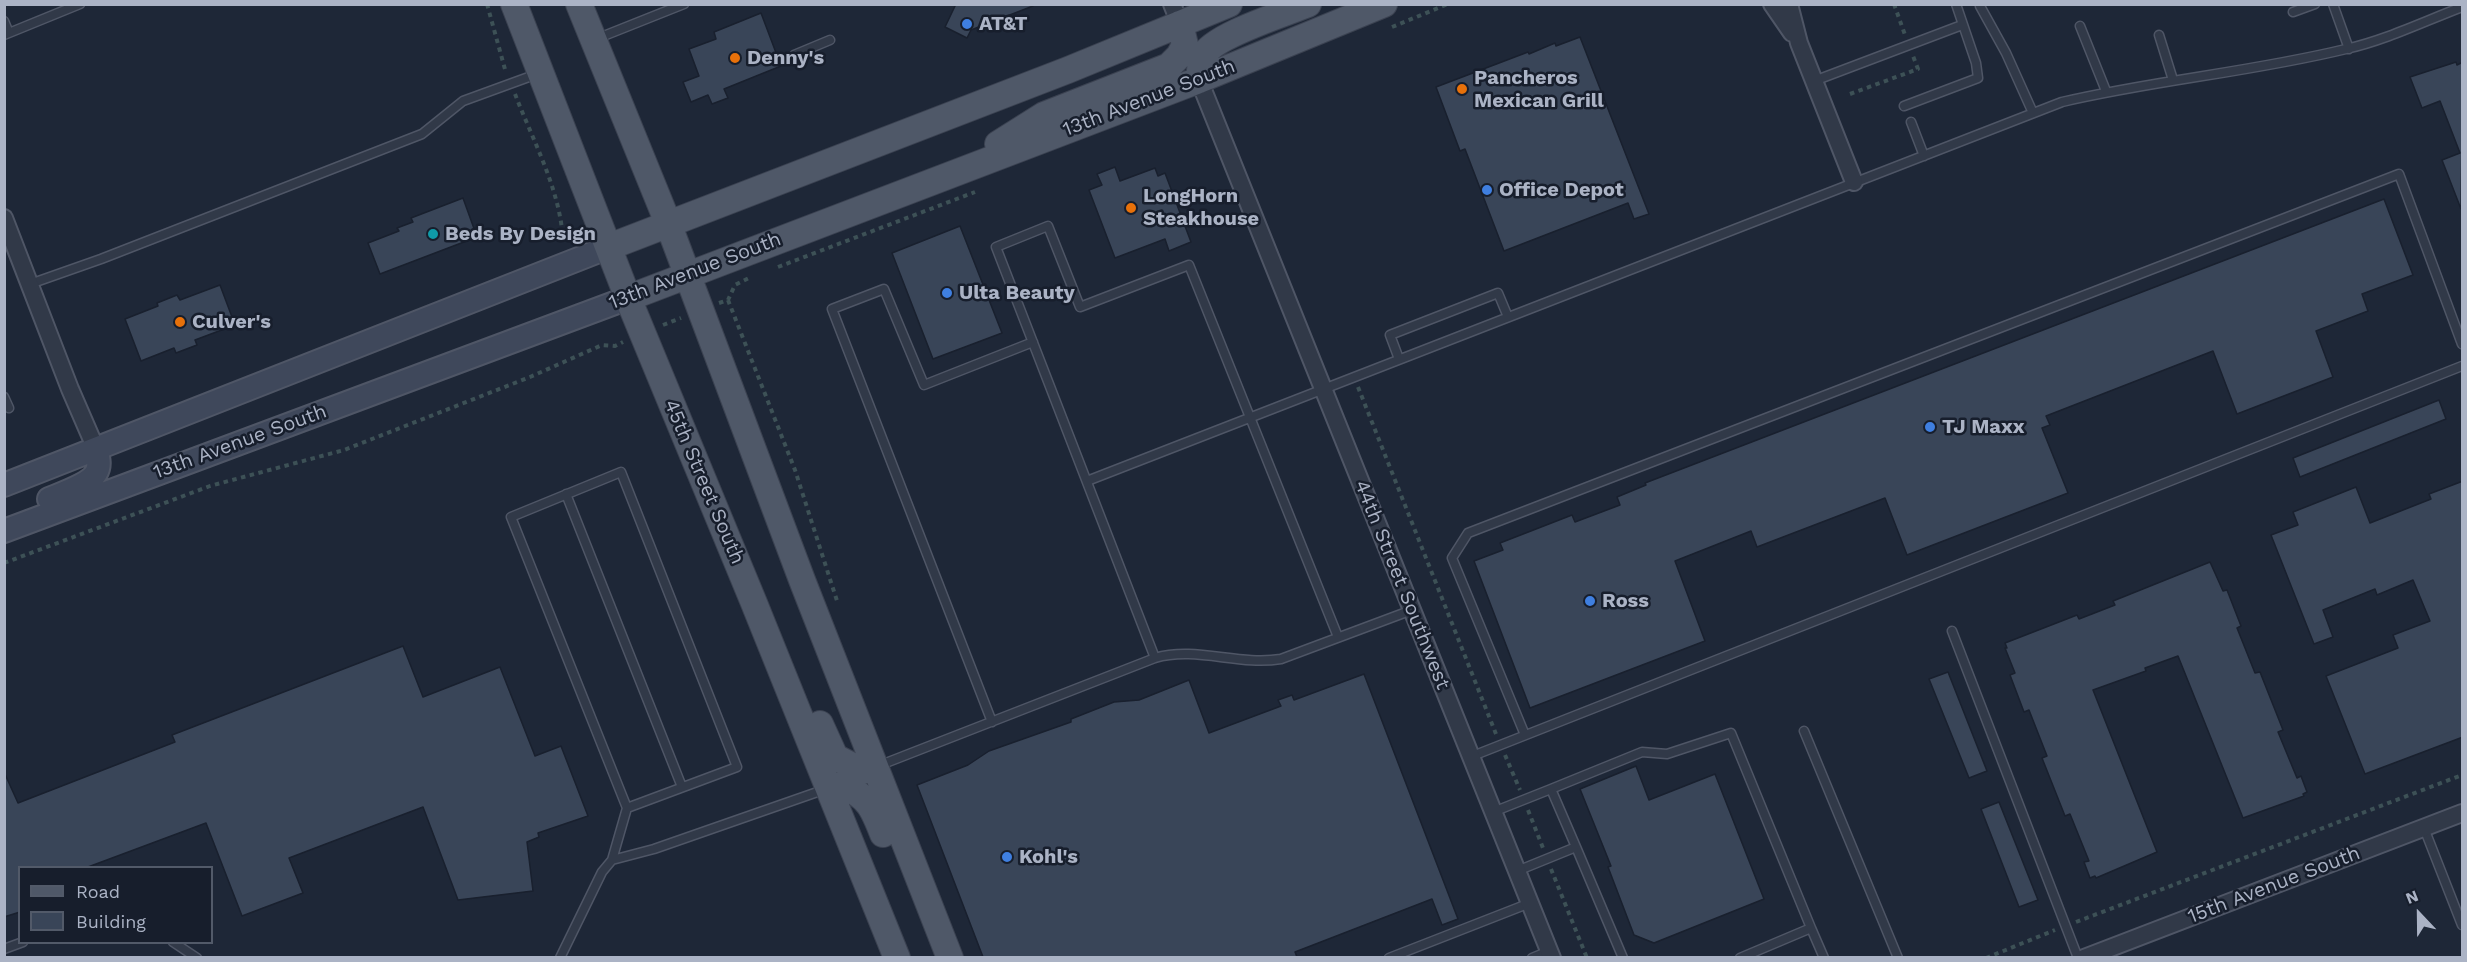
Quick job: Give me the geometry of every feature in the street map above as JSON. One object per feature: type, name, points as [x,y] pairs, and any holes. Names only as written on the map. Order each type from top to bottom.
[{"type":"main road","name":"45th Street South","points":[[514,4],[642,334],[897,957]]},
{"type":"main road","points":[[570,4],[593,40]]},
{"type":"main road","points":[[579,4],[668,224],[950,957]]},
{"type":"main road","points":[[4,485],[609,247],[1068,70],[1176,14],[1230,4]]},
{"type":"main road","points":[[1199,80],[1203,56],[1216,43],[1308,4]]},
{"type":"main road","name":"13th Avenue South","points":[[4,531],[628,298],[1199,80],[1384,4]]},
{"type":"main road","points":[[948,175],[1044,115],[1169,66],[1179,56],[1185,45],[1176,14]]},
{"type":"main road","points":[[4,516],[78,486],[96,474],[99,462],[96,449]]},
{"type":"main road","points":[[722,525],[775,615],[836,757],[862,771],[875,767]]},
{"type":"main road","points":[[829,788],[843,785],[861,794],[873,808],[932,957]]},
{"type":"street","points":[[1772,4],[1799,43]]},
{"type":"street","points":[[1789,4],[1799,43],[1854,182]]},
{"type":"street","name":"44th Street Southwest","points":[[1199,80],[1550,954]]},
{"type":"street","points":[[5,222],[96,449]]},
{"type":"street","name":"15th Avenue South","points":[[2084,957],[2119,948],[2463,813]]},
{"type":"lane","points":[[4,21],[7,34],[80,4]]},
{"type":"lane","points":[[593,40],[684,4]]},
{"type":"lane","points":[[1904,106],[1978,78],[1977,63],[1956,4]]},
{"type":"lane","points":[[2293,12],[2315,4]]},
{"type":"lane","points":[[2332,4],[2349,49]]},
{"type":"lane","points":[[1980,6],[2006,53],[2033,113]]},
{"type":"lane","points":[[1087,481],[2062,102],[2106,91],[2292,62],[2349,49],[2463,7]]},
{"type":"lane","points":[[1814,81],[1962,25]]},
{"type":"lane","points":[[2080,26],[2106,91]]},
{"type":"lane","points":[[2159,35],[2173,80]]},
{"type":"lane","points":[[794,55],[830,40]]},
{"type":"lane","points":[[30,284],[101,259],[422,134],[463,101],[541,72]]},
{"type":"lane","points":[[1911,122],[1924,156]]},
{"type":"lane","points":[[1525,735],[1452,558],[1468,533],[2399,174],[2463,344]]},
{"type":"lane","points":[[1155,658],[996,247],[1048,226],[1080,307],[1189,265],[1338,637]]},
{"type":"lane","points":[[992,722],[832,309],[884,289],[924,385],[1032,342]]},
{"type":"lane","points":[[1399,359],[1390,335],[1498,293],[1508,317]]},
{"type":"lane","points":[[1470,757],[2463,366]]},
{"type":"lane","points":[[4,397],[9,408]]},
{"type":"lane","points":[[560,957],[602,872],[612,860],[627,808],[511,517],[621,472],[737,767],[627,808]]},
{"type":"lane","points":[[567,494],[682,787]]},
{"type":"lane","points":[[875,767],[1155,658],[1189,653],[1238,661],[1281,659],[1412,610]]},
{"type":"lane","points":[[1952,631],[2078,957]]},
{"type":"lane","points":[[1804,731],[1898,957]]},
{"type":"lane","points":[[1493,812],[1642,752],[1667,754],[1731,733],[1824,957]]},
{"type":"lane","points":[[612,860],[654,849],[829,788]]},
{"type":"lane","points":[[1551,789],[1623,957]]},
{"type":"lane","points":[[2424,828],[2463,925]]},
{"type":"lane","points":[[1517,872],[1576,847]]},
{"type":"lane","points":[[1389,957],[1530,903]]},
{"type":"lane","points":[[1740,957],[1756,954],[1811,927]]},
{"type":"lane","points":[[4,950],[18,944]]},
{"type":"lane","points":[[176,944],[197,957]]},
{"type":"lane","points":[[1532,957],[1550,954]]},
{"type":"path","points":[[486,4],[503,65]]},
{"type":"path","points":[[522,113],[555,197],[562,219],[563,240]]},
{"type":"path","points":[[4,563],[210,486],[344,450],[530,377],[602,345],[615,346],[728,300],[795,470],[839,607]]},
{"type":"path","points":[[1354,377],[1587,957]]},
{"type":"path","points":[[1986,957],[2463,775]]},
{"type":"building","name":"AT&T","points":[[956,4],[1033,4],[1033,6],[971,30],[967,38],[945,27]]},
{"type":"building","name":"Denny's","points":[[761,13],[781,66],[724,89],[728,98],[712,104],[708,95],[691,102],[683,82],[699,76],[689,49],[716,39],[714,32]]},
{"type":"building","points":[[1580,37],[1649,214],[1634,219],[1628,203],[1504,251],[1465,149],[1460,151],[1436,87],[1528,52],[1529,54],[1555,43],[1556,46]]},
{"type":"building","points":[[2456,62],[2457,65],[2463,62],[2461,209],[2442,160],[2460,153],[2440,101],[2422,108],[2410,77]]},
{"type":"building","name":"LongHorn Steakhouse","points":[[1115,167],[1120,181],[1155,168],[1158,176],[1165,173],[1191,242],[1169,251],[1165,239],[1115,258],[1089,190],[1102,185],[1097,174]]},
{"type":"building","name":"Beds By Design","points":[[463,198],[477,237],[380,274],[368,243],[399,231],[397,228],[413,222],[411,218]]},
{"type":"building","points":[[2384,199],[2413,275],[2362,294],[2368,311],[2316,331],[2333,377],[2237,414],[2213,351],[2046,416],[2050,425],[2042,428],[2068,493],[1907,555],[1885,498],[1757,547],[1751,531],[1675,561],[1705,641],[1530,708],[1474,561],[1503,550],[1500,543],[1572,515],[1575,522],[1620,505],[1617,497],[1646,485],[1645,483]]},
{"type":"building","name":"Ulta Beauty","points":[[960,226],[1002,333],[933,359],[892,253]]},
{"type":"building","name":"Culver's","points":[[220,285],[235,325],[195,340],[197,345],[176,353],[174,348],[141,361],[125,319],[158,306],[157,303],[177,295],[180,300]]},
{"type":"building","points":[[2439,400],[2446,419],[2300,477],[2293,458]]},
{"type":"building","points":[[2463,481],[2463,737],[2365,774],[2326,676],[2398,648],[2393,635],[2430,621],[2413,580],[2377,595],[2375,589],[2323,610],[2333,637],[2314,644],[2271,535],[2298,525],[2293,512],[2356,487],[2370,523],[2431,499],[2429,494]]},
{"type":"building","points":[[2210,562],[2223,591],[2227,590],[2241,626],[2237,628],[2255,673],[2260,672],[2283,730],[2278,732],[2297,778],[2301,776],[2307,792],[2303,794],[2304,796],[2243,818],[2178,656],[2145,668],[2146,671],[2093,690],[2157,852],[2096,878],[2095,876],[2090,878],[2084,862],[2089,861],[2070,814],[2065,816],[2042,758],[2047,756],[2029,710],[2024,712],[2010,675],[2015,673],[2005,643],[2077,615],[2079,619],[2115,605],[2113,601]]},
{"type":"building","points":[[403,646],[423,697],[500,667],[535,756],[561,746],[588,816],[538,833],[539,837],[527,842],[533,891],[458,900],[423,807],[289,858],[303,893],[242,916],[206,823],[91,866],[18,866],[18,913],[4,917],[4,772],[18,803],[175,742],[172,735]]},
{"type":"building","points":[[1948,672],[1987,771],[1969,778],[1929,679]]},
{"type":"building","points":[[1364,674],[1458,919],[1442,925],[1432,899],[1295,952],[1297,957],[983,957],[917,785],[968,765],[989,751],[1071,722],[1071,719],[1114,702],[1139,700],[1189,680],[1209,733],[1281,706],[1278,700],[1292,695],[1294,700]]},
{"type":"building","points":[[1636,766],[1649,800],[1715,774],[1764,899],[1654,943],[1634,935],[1608,867],[1611,866],[1580,789]]},
{"type":"building","points":[[1999,802],[2038,900],[2019,907],[1981,809]]},
{"type":"place","name":"AT&T","points":[[967,24]]},
{"type":"place","name":"Denny's","points":[[735,58]]},
{"type":"place","name":"Pancheros Mexican Grill","points":[[1462,89]]},
{"type":"place","name":"Office Depot","points":[[1487,190]]},
{"type":"place","name":"LongHorn Steakhouse","points":[[1131,208]]},
{"type":"place","name":"Beds By Design","points":[[433,234]]},
{"type":"place","name":"Ulta Beauty","points":[[947,293]]},
{"type":"place","name":"Culver's","points":[[180,322]]},
{"type":"place","name":"TJ Maxx","points":[[1930,427]]},
{"type":"place","name":"Ross","points":[[1590,601]]},
{"type":"place","name":"Kohl's","points":[[1007,857]]}]
